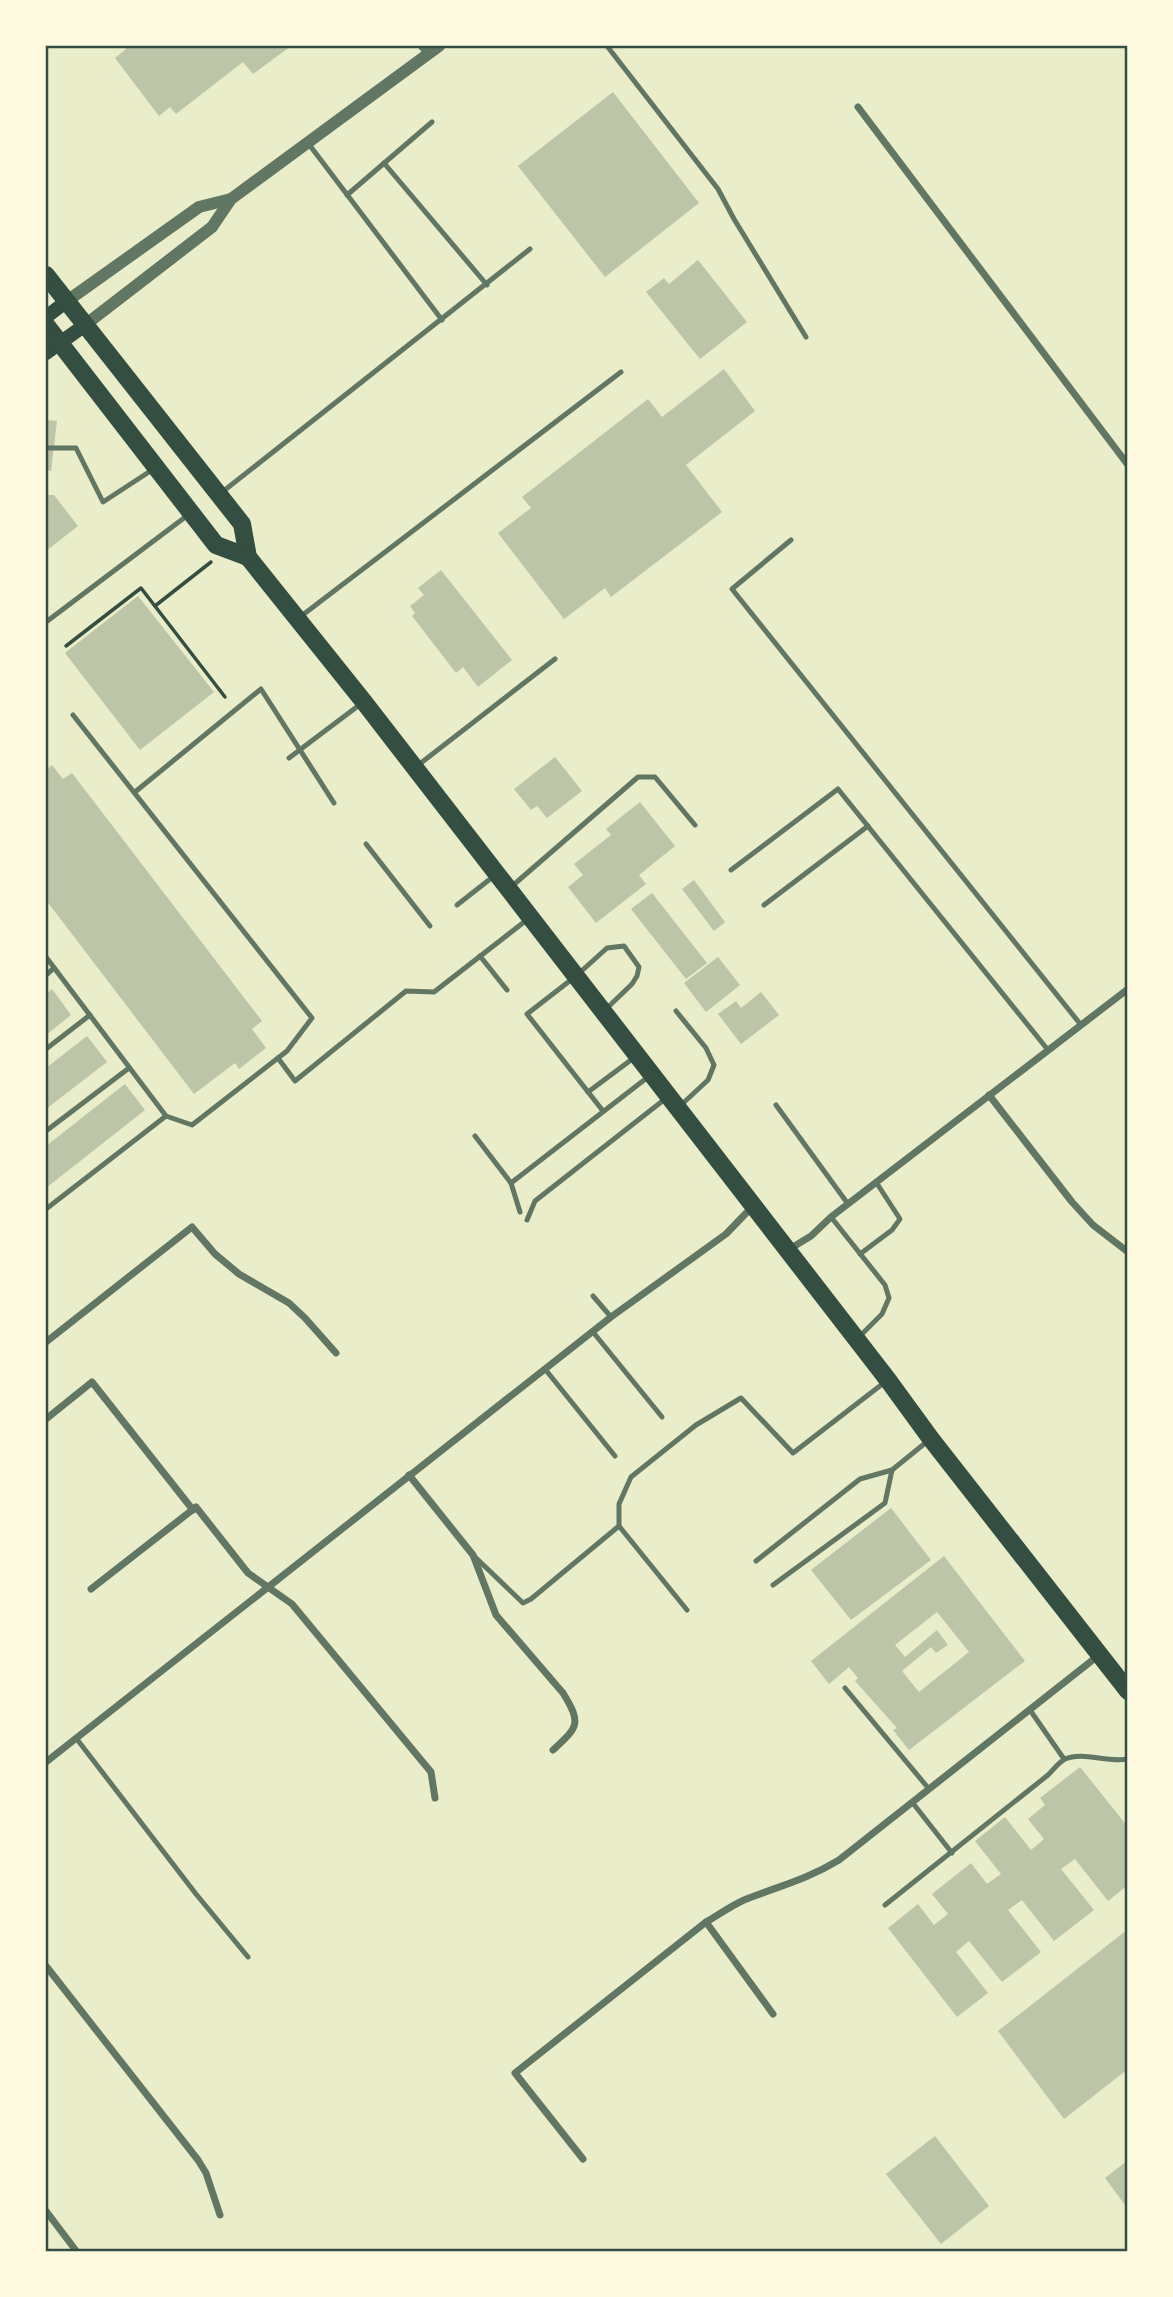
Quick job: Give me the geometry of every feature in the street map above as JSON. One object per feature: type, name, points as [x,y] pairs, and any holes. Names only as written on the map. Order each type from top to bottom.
[{"type":"main road","points":[[46,275],[242,524],[248,557],[497,874],[888,1380],[930,1439],[1128,1691]]},
{"type":"main road","points":[[46,317],[67,301]]},
{"type":"main road","points":[[52,349],[85,325]]},
{"type":"main road","points":[[46,326],[52,349],[155,468],[216,545],[248,557]]},
{"type":"street","points":[[85,325],[212,227],[231,200],[308,143],[424,50],[439,46]]},
{"type":"street","points":[[858,107],[1128,465]]},
{"type":"street","points":[[67,301],[199,207],[231,200]]},
{"type":"street","points":[[788,1250],[811,1236],[831,1216],[1128,989]]},
{"type":"street","points":[[989,1095],[1072,1202],[1093,1225],[1128,1252]]},
{"type":"street","points":[[46,1762],[545,1368],[726,1234],[753,1205]]},
{"type":"street","points":[[46,1342],[192,1227],[215,1254],[239,1274],[289,1303],[336,1353]]},
{"type":"street","points":[[46,1419],[92,1382],[193,1510]]},
{"type":"street","points":[[409,1475],[473,1555],[496,1615],[571,1706],[575,1720],[574,1730],[553,1749]]},
{"type":"street","points":[[91,1590],[197,1507],[248,1573],[292,1604],[431,1772],[435,1798]]},
{"type":"street","points":[[583,2159],[515,2073],[706,1922],[740,1902],[816,1874],[839,1860],[1100,1655]]},
{"type":"street","points":[[706,1922],[773,2014]]},
{"type":"street","points":[[46,1966],[198,2160],[206,2173],[220,2215]]},
{"type":"street","points":[[46,2211],[77,2252]]},
{"type":"lane","points":[[607,46],[718,189],[806,337]]},
{"type":"lane","points":[[346,195],[432,122]]},
{"type":"lane","points":[[308,143],[442,320]]},
{"type":"lane","points":[[384,163],[487,285]]},
{"type":"lane","points":[[219,495],[530,249]]},
{"type":"lane","points":[[298,619],[621,372]]},
{"type":"lane","points":[[46,448],[76,448],[103,502],[155,468]]},
{"type":"lane","points":[[46,622],[191,513]]},
{"type":"lane","points":[[790,540],[732,589],[1081,1025]]},
{"type":"lane","points":[[414,768],[555,659]]},
{"type":"lane","points":[[135,792],[261,690],[334,803]]},
{"type":"lane","points":[[289,758],[363,702]]},
{"type":"lane","points":[[46,957],[166,1116],[192,1125],[287,1051],[312,1018],[73,715]]},
{"type":"lane","points":[[509,890],[638,776],[655,777],[695,825]]},
{"type":"lane","points":[[730,870],[838,789],[1048,1050]]},
{"type":"lane","points":[[764,905],[867,826]]},
{"type":"lane","points":[[366,844],[430,926]]},
{"type":"lane","points":[[457,905],[497,874]]},
{"type":"lane","points":[[278,1058],[295,1082],[406,991],[434,992],[531,918]]},
{"type":"lane","points":[[603,1011],[637,976],[639,967],[624,946],[607,948],[527,1014],[604,1111]]},
{"type":"lane","points":[[480,956],[507,990]]},
{"type":"lane","points":[[46,975],[54,968]]},
{"type":"lane","points":[[527,1220],[535,1201],[708,1080],[714,1065],[706,1048],[676,1011]]},
{"type":"lane","points":[[46,1049],[90,1015]]},
{"type":"lane","points":[[589,1092],[637,1055]]},
{"type":"lane","points":[[46,1131],[129,1068]]},
{"type":"lane","points":[[511,1183],[652,1074]]},
{"type":"lane","points":[[776,1105],[848,1204]]},
{"type":"lane","points":[[46,1209],[166,1116]]},
{"type":"lane","points":[[475,1136],[511,1183],[520,1212]]},
{"type":"lane","points":[[860,1254],[892,1230],[900,1219],[876,1182]]},
{"type":"lane","points":[[831,1216],[885,1285],[889,1298],[882,1314],[856,1339]]},
{"type":"lane","points":[[593,1296],[611,1317]]},
{"type":"lane","points":[[593,1332],[662,1417]]},
{"type":"lane","points":[[545,1368],[615,1456]]},
{"type":"lane","points":[[687,1610],[619,1526],[619,1504],[631,1477],[696,1425],[741,1398],[793,1453],[888,1380]]},
{"type":"lane","points":[[756,1561],[860,1479],[892,1470],[930,1439]]},
{"type":"lane","points":[[773,1585],[885,1503],[892,1470]]},
{"type":"lane","points":[[473,1555],[523,1603],[619,1526]]},
{"type":"lane","points":[[845,1688],[929,1789]]},
{"type":"lane","points":[[1030,1710],[1064,1759]]},
{"type":"lane","points":[[76,1738],[248,1957]]},
{"type":"lane","points":[[885,1905],[1048,1775],[1064,1759],[1080,1756],[1114,1762],[1128,1759]]},
{"type":"lane","points":[[912,1802],[952,1853]]},
{"type":"path","points":[[155,606],[211,562]]},
{"type":"path","points":[[66,646],[141,588],[225,697]]},
{"type":"building","points":[[123,46],[291,46],[253,74],[243,62],[176,114],[170,107],[159,116],[115,58],[126,49]]},
{"type":"building","points":[[613,92],[699,203],[605,277],[518,166]]},
{"type":"building","points":[[698,260],[747,322],[700,359],[646,292],[664,278],[669,284]]},
{"type":"building","points":[[724,369],[755,411],[686,465],[722,512],[611,597],[605,588],[564,619],[498,533],[531,508],[522,497],[648,399],[662,417]]},
{"type":"building","points":[[46,420],[57,421],[51,471],[46,470]]},
{"type":"building","points":[[46,495],[54,495],[78,526],[46,551]]},
{"type":"building","points":[[441,570],[512,660],[478,687],[463,667],[456,673],[412,616],[415,613],[410,606],[424,595],[418,588]]},
{"type":"building","points":[[138,596],[214,692],[140,750],[65,653]]},
{"type":"building","points":[[555,757],[582,791],[547,818],[537,806],[531,810],[514,789]]},
{"type":"building","points":[[52,765],[63,779],[72,773],[262,1021],[252,1029],[266,1048],[239,1069],[235,1063],[194,1094],[46,900],[46,770]]},
{"type":"building","points":[[640,802],[675,846],[639,875],[646,884],[596,923],[568,887],[583,875],[574,864],[611,835],[606,829]]},
{"type":"building","points":[[694,880],[725,922],[714,931],[682,889]]},
{"type":"building","points":[[652,893],[707,963],[686,979],[631,909]]},
{"type":"building","points":[[718,957],[740,985],[706,1012],[684,983]]},
{"type":"building","points":[[52,989],[71,1015],[46,1035],[46,994]]},
{"type":"building","points":[[761,992],[779,1015],[741,1044],[718,1014],[736,1001],[741,1008]]},
{"type":"building","points":[[87,1036],[107,1062],[46,1109],[46,1068]]},
{"type":"building","points":[[125,1084],[145,1110],[46,1188],[46,1146]]},
{"type":"building","points":[[891,1508],[931,1560],[851,1620],[811,1570]]},
{"type":"building","points":[[944,1556],[1025,1661],[909,1750],[893,1730],[897,1728],[855,1681],[858,1678],[849,1667],[829,1684],[811,1661]],"holes":[[[937,1612],[969,1652],[919,1692],[902,1671],[931,1647],[936,1653],[948,1645],[937,1630],[905,1657],[895,1645]]]},
{"type":"building","points":[[1080,1767],[1128,1827],[1128,1885],[1108,1901],[1075,1859],[1061,1869],[1094,1910],[1054,1941],[1022,1900],[1008,1910],[1041,1952],[1002,1982],[969,1941],[956,1952],[988,1993],[957,2017],[888,1928],[918,1904],[934,1925],[948,1914],[932,1894],[971,1863],[987,1884],[1001,1874],[975,1841],[1005,1817],[1031,1850],[1044,1839],[1028,1819],[1045,1805],[1040,1798]]},
{"type":"building","points":[[1128,1929],[1128,2069],[1064,2119],[998,2031]]},
{"type":"building","points":[[935,2136],[989,2206],[941,2244],[886,2174]]},
{"type":"building","points":[[1128,2160],[1128,2209],[1105,2178]]}]
